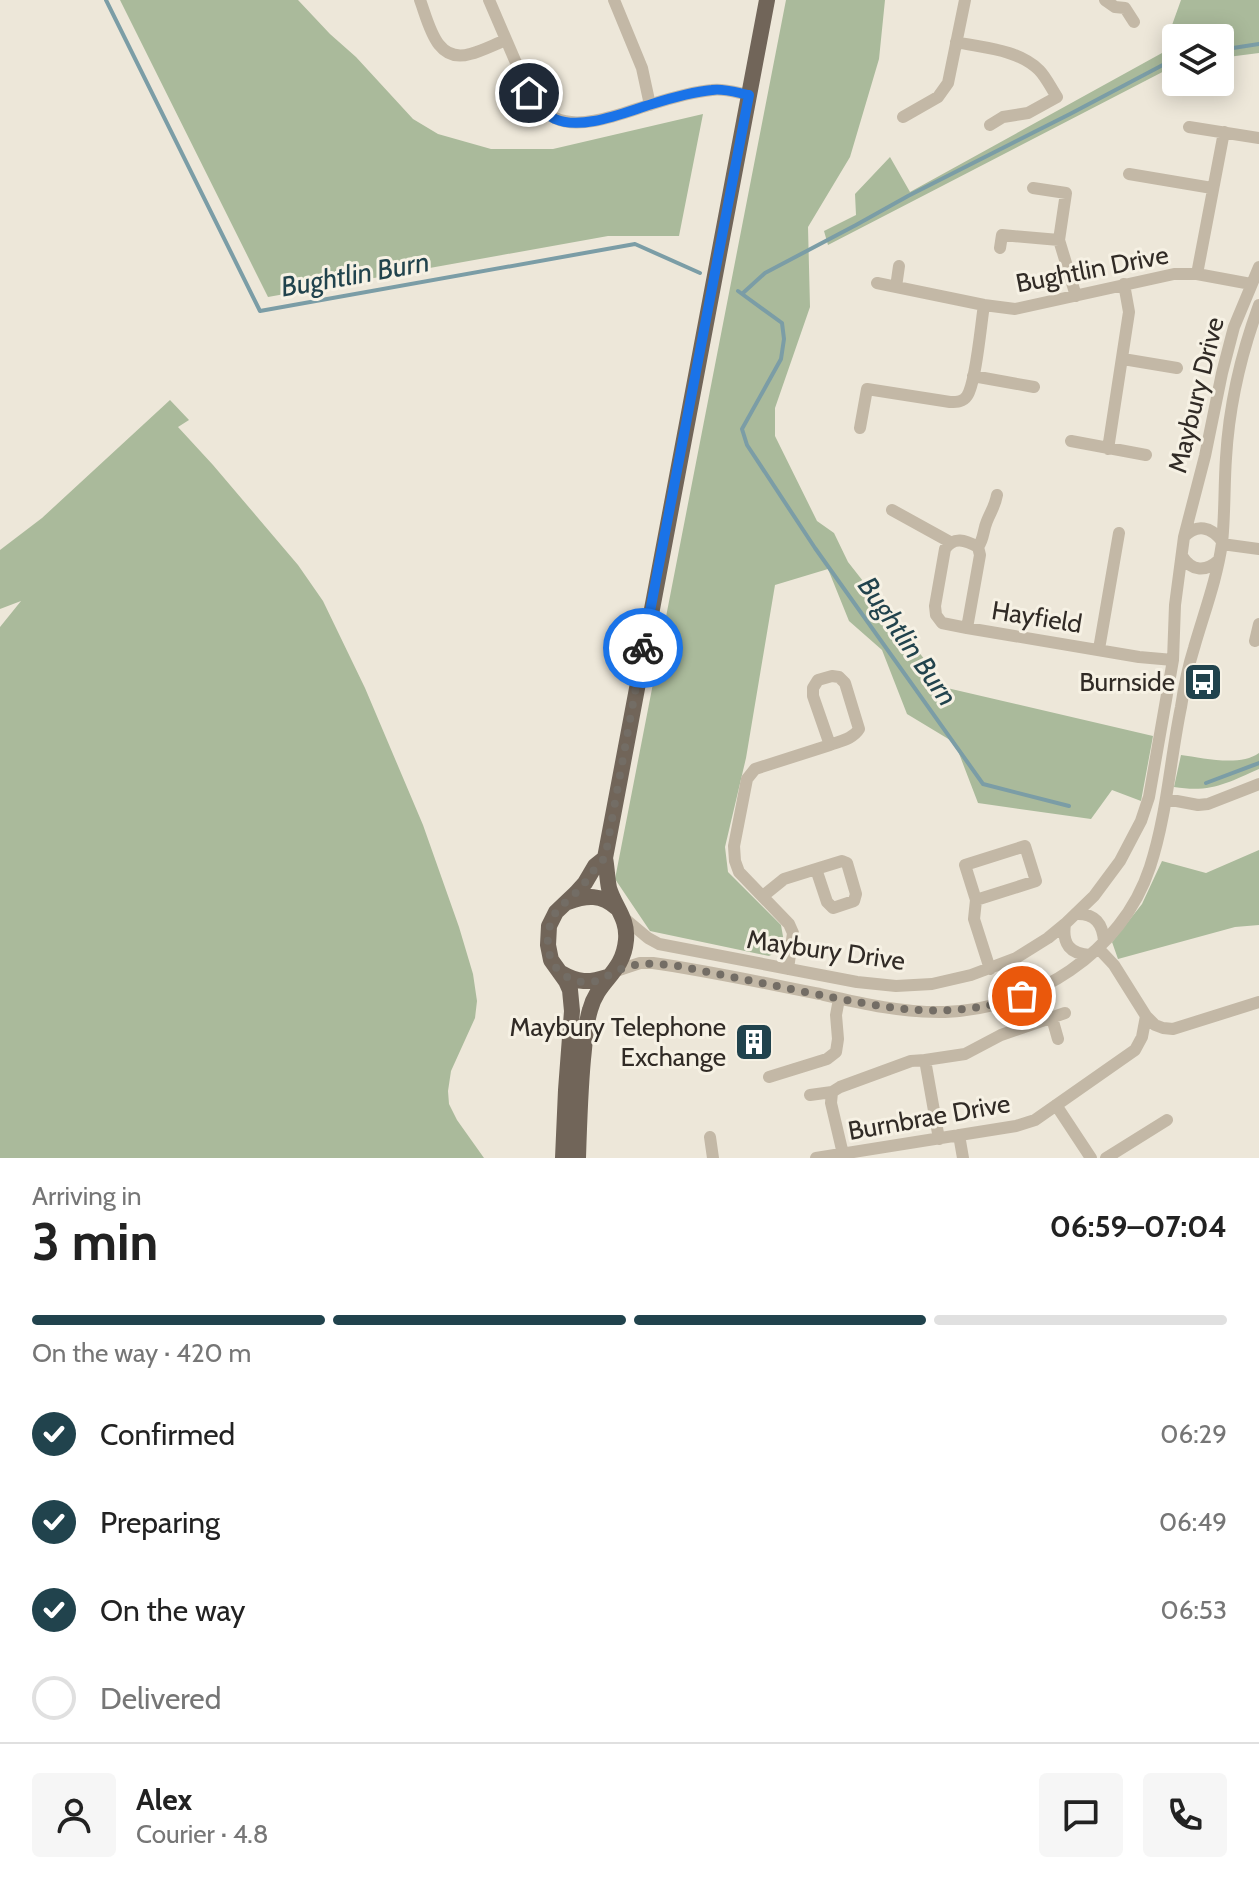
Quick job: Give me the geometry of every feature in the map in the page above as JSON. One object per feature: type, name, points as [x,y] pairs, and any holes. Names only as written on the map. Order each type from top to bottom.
[{"type":"main road","points":[[578,1158],[580,1089],[590,1010],[595,996],[623,959],[626,943],[622,914],[609,887],[605,858],[767,0]]},
{"type":"main road","points":[[563,1158],[572,1011],[570,990],[551,960],[549,926],[556,912],[605,858]]},
{"type":"main road","points":[[567,902],[583,896],[597,896],[609,901],[622,914]]},
{"type":"main road","points":[[559,972],[583,982],[593,982],[612,974]]},
{"type":"street","points":[[420,0],[440,48],[449,54],[468,55],[506,40]]},
{"type":"street","points":[[489,0],[529,93],[537,105],[556,119],[582,122],[716,89],[749,95]]},
{"type":"street","points":[[614,0],[642,68],[650,105]]},
{"type":"street","points":[[903,117],[938,97],[948,83],[965,0]]},
{"type":"street","points":[[1105,0],[1115,7],[1125,8],[1134,22]]},
{"type":"street","points":[[956,42],[1003,51],[1024,59],[1040,72],[1057,97],[1028,113],[1003,117],[990,125]]},
{"type":"street","points":[[1189,127],[1259,138]]},
{"type":"street","points":[[1197,274],[1224,132]]},
{"type":"street","points":[[1129,174],[1212,188]]},
{"type":"street","points":[[1033,188],[1067,188],[1059,240],[1076,296]]},
{"type":"street","points":[[1000,248],[1002,235],[1059,240]]},
{"type":"street","points":[[896,287],[899,266]]},
{"type":"street","name":"Maybury Drive","points":[[622,914],[659,944],[857,982],[896,986],[932,984],[990,969],[1029,951],[1065,924],[1094,896],[1120,861],[1141,821],[1153,778],[1173,660],[1175,605],[1184,537],[1234,327],[1259,267]]},
{"type":"street","name":"Bughtlin Drive","points":[[877,283],[1015,309],[1174,274],[1197,274],[1251,284]]},
{"type":"street","points":[[1108,449],[1129,312],[1124,284]]},
{"type":"street","points":[[860,428],[867,389],[950,402],[962,401],[969,395],[984,305]]},
{"type":"street","name":"Maybury Drive","points":[[612,974],[640,963],[653,963],[839,999],[943,1012],[982,1008],[1022,996],[1071,970],[1098,949],[1137,896],[1149,869],[1160,830],[1188,669],[1222,543],[1230,421],[1238,372],[1259,305]]},
{"type":"street","points":[[1123,359],[1177,368]]},
{"type":"street","points":[[973,376],[1034,387]]},
{"type":"street","points":[[1071,441],[1146,455]]},
{"type":"street","name":"Hayfield","points":[[967,628],[980,555],[978,547],[997,495]]},
{"type":"street","points":[[892,510],[950,542],[958,540],[978,547]]},
{"type":"street","points":[[1184,537],[1195,529],[1203,528],[1216,534],[1222,543],[1259,549]]},
{"type":"street","name":"Hayfield","points":[[1099,649],[1119,533]]},
{"type":"street","name":"Hayfield","points":[[950,542],[945,549],[935,606],[936,615],[942,623],[1139,657],[1173,660]]},
{"type":"street","points":[[1182,556],[1195,568],[1205,569],[1219,560]]},
{"type":"street","points":[[1255,641],[1259,624]]},
{"type":"street","points":[[788,969],[793,933],[789,924],[739,872],[734,846],[747,779],[755,769],[830,745],[848,739],[857,734],[859,729],[845,683],[839,677],[832,676],[818,680],[813,688],[830,745]]},
{"type":"street","points":[[1166,799],[1208,804],[1259,784]]},
{"type":"street","points":[[976,900],[1036,881],[1025,846],[965,865],[976,900],[974,919],[990,969]]},
{"type":"street","points":[[763,896],[784,879],[816,869]]},
{"type":"street","points":[[1076,914],[1085,914],[1099,922],[1104,931],[1098,949]]},
{"type":"street","points":[[1065,924],[1065,943],[1072,951],[1080,955],[1098,949]]},
{"type":"street","points":[[1098,949],[1114,965],[1146,1016],[1163,1028],[1173,1029],[1259,1004]]},
{"type":"street","points":[[769,1077],[827,1059],[836,1052],[839,999]]},
{"type":"street","points":[[810,1095],[832,1092],[911,1061],[965,1054],[1001,1035],[1058,1015],[1058,1039]]},
{"type":"street","name":"Burnbrae Drive","points":[[816,1158],[1016,1126],[1035,1120],[1135,1050],[1142,1037],[1146,1016]]},
{"type":"street","points":[[925,1060],[939,1139]]},
{"type":"street","points":[[832,1092],[831,1103],[843,1154]]},
{"type":"street","points":[[1056,1105],[1091,1158]]},
{"type":"street","points":[[1106,1158],[1167,1120]]},
{"type":"street","points":[[959,1135],[963,1158]]},
{"type":"street","points":[[710,1137],[713,1158]]},
{"type":"green space","points":[[120,0],[298,0],[413,119],[438,134],[491,149],[553,149],[703,114],[679,236],[608,236],[268,297]]},
{"type":"green space","points":[[786,0],[885,0],[879,59],[850,157],[808,227],[810,307],[775,408],[775,436],[817,521],[834,533],[848,562],[947,688],[1153,736],[1141,801],[1112,790],[1091,819],[978,803],[955,743],[907,714],[882,650],[849,621],[828,569],[775,585],[746,758],[725,847],[728,872],[781,925],[785,948],[769,956],[650,931],[615,879]]},
{"type":"green space","points":[[1181,0],[1259,0],[1259,53],[1234,56],[1234,24],[1172,24]]},
{"type":"green space","points":[[1162,53],[1162,72],[828,245],[824,231],[856,215],[855,194],[890,157],[910,192]]},
{"type":"green space","points":[[170,400],[189,420],[178,427],[298,565],[323,601],[365,688],[423,825],[459,927],[473,974],[477,1001],[475,1018],[451,1071],[449,1104],[484,1158],[0,1158],[0,627],[21,601],[0,609],[0,550],[42,518]]},
{"type":"green space","points":[[1259,753],[1259,769],[1228,782],[1209,788],[1174,787],[1181,755],[1232,761]]},
{"type":"green space","points":[[1259,850],[1259,925],[1235,927],[1118,959],[1112,942],[1142,904],[1162,861],[1206,873]]},
{"type":"waterway","name":"Bughtlin Burn","points":[[106,0],[260,311],[635,244],[700,273]]},
{"type":"waterway","points":[[1234,48],[1259,44]]},
{"type":"waterway","points":[[743,293],[765,273],[1162,65]]},
{"type":"waterway","name":"Bughtlin Burn","points":[[738,291],[782,323],[784,339],[781,359],[742,429],[747,445],[815,548],[983,784],[1069,806]]},
{"type":"waterway","name":"Bughtlin Burn","points":[[1206,783],[1259,763]]},
{"type":"way so far","points":[[643,648],[605,858],[556,912],[549,926],[551,960],[559,972],[571,979],[593,982],[630,966],[653,963],[861,1003],[921,1011],[963,1011],[1022,996]]},
{"type":"place","name":"Burnside","points":[[1203,682]]},
{"type":"place","name":"Maybury Telephone Exchange","points":[[754,1042]]},
{"type":"route","points":[[529,93],[545,113],[568,122],[630,112],[716,89],[749,95],[643,648]]}]
